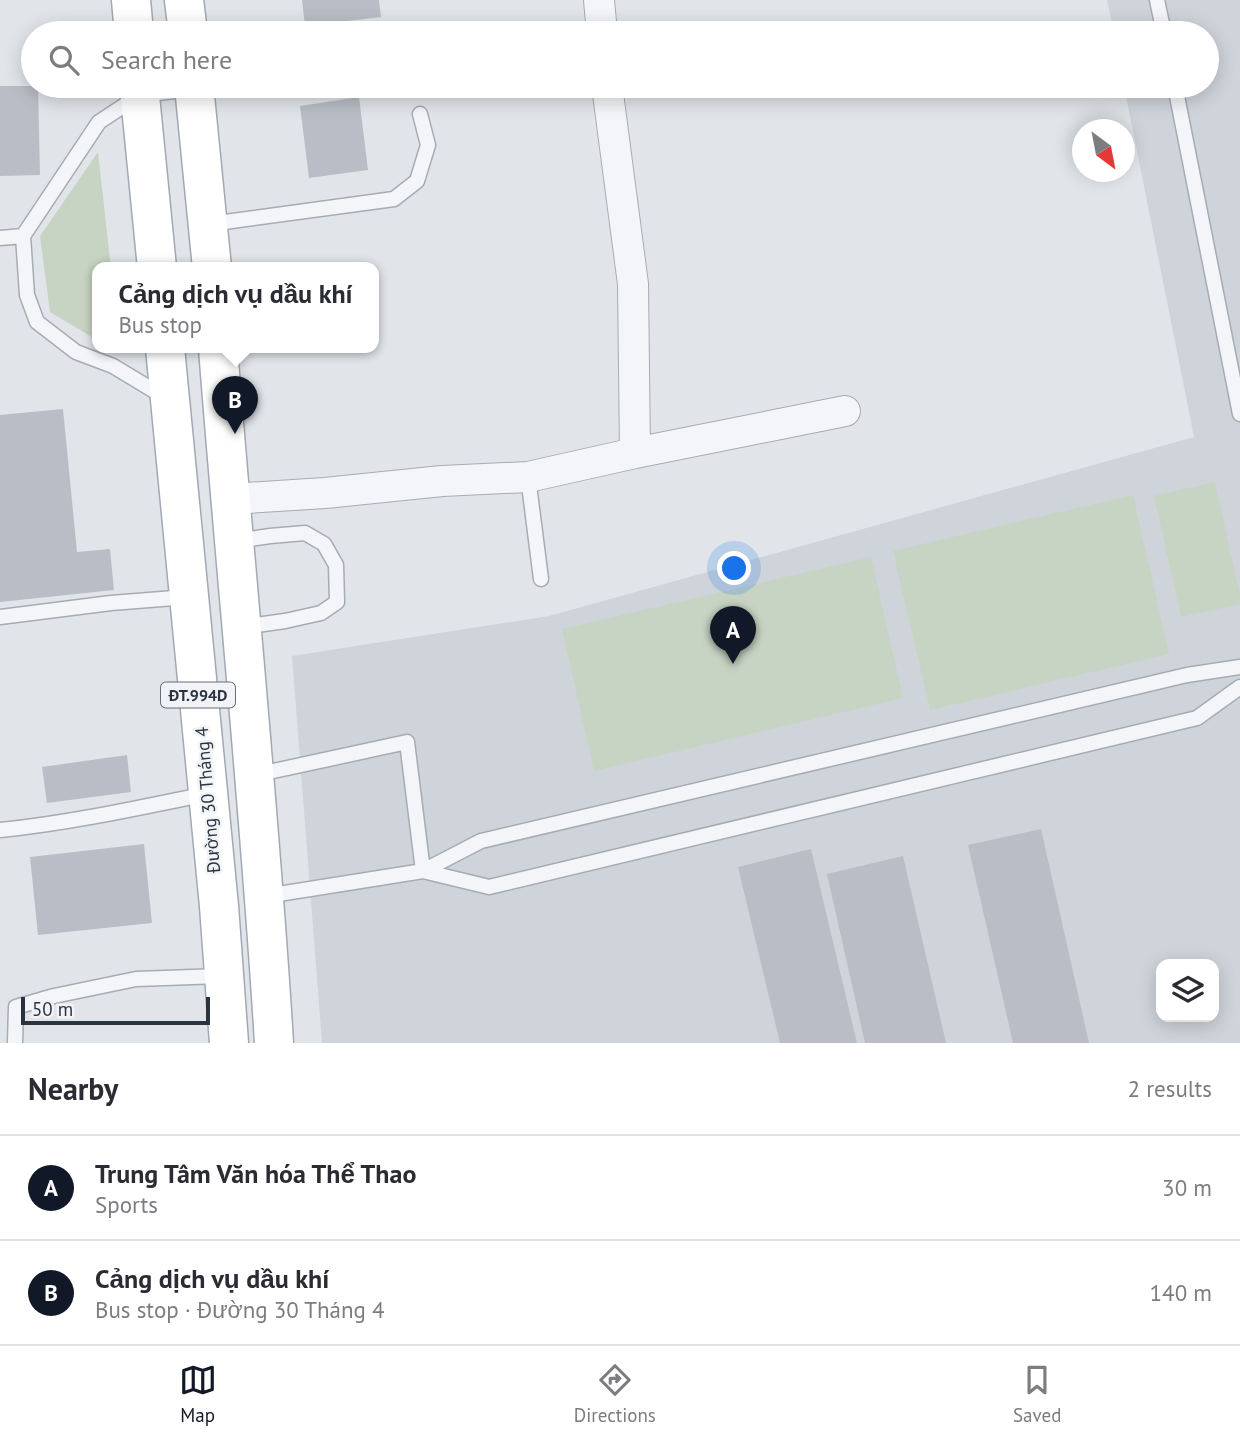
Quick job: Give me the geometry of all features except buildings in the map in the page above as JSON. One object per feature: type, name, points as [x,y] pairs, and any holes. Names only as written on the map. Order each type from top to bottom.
[{"type":"main road","points":[[131,0],[133,21]]},
{"type":"main road","points":[[184,0],[187,21]]},
{"type":"main road","points":[[141,98],[156,262]]},
{"type":"main road","points":[[195,98],[212,262]]},
{"type":"main road","name":"Đường 30 Tháng 4","points":[[165,353],[219,906],[229,1043]]},
{"type":"main road","name":"ĐT.994D","points":[[218,353],[265,896],[274,1043]]},
{"type":"main road","points":[[219,906],[265,896]]},
{"type":"street","points":[[599,0],[601,21]]},
{"type":"street","points":[[609,98],[633,284],[635,453]]},
{"type":"street","points":[[230,499],[442,481],[528,477],[845,411]]},
{"type":"lane","points":[[1157,0],[1161,21]]},
{"type":"lane","points":[[130,98],[99,122],[23,236],[27,295],[37,322],[76,352],[113,366],[170,400]]},
{"type":"lane","points":[[1177,98],[1240,414]]},
{"type":"lane","points":[[209,224],[394,199],[417,181],[428,145],[420,114]]},
{"type":"lane","points":[[0,238],[23,236]]},
{"type":"lane","points":[[528,477],[541,579]]},
{"type":"lane","points":[[234,542],[306,533],[324,544],[336,565],[337,601],[321,613],[242,627]]},
{"type":"lane","points":[[0,617],[111,603],[189,597]]},
{"type":"lane","points":[[265,896],[423,871],[481,841],[1187,675],[1240,667]]},
{"type":"lane","points":[[423,871],[489,887],[1197,718],[1240,687]]},
{"type":"lane","points":[[255,775],[407,742],[423,871]]},
{"type":"lane","points":[[0,830],[118,812],[208,794]]},
{"type":"lane","points":[[15,1043],[16,1007],[136,979],[223,976]]},
{"type":"shaded area","points":[[1107,0],[1240,0],[1240,1043],[322,1043],[292,656],[549,616],[1194,437],[1135,141],[1135,119],[1131,119],[1126,98],[1219,98],[1219,21],[1111,21]]},
{"type":"green space","points":[[98,152],[110,262],[92,262],[92,337],[50,312],[40,236]]},
{"type":"green space","points":[[1215,482],[1240,604],[1181,617],[1154,496]]},
{"type":"green space","points":[[1133,495],[1169,654],[930,710],[893,551]]},
{"type":"green space","points":[[871,557],[903,698],[594,771],[562,629]]},
{"type":"place","name":"Cảng dịch vụ dầu khí","points":[[235,434]]},
{"type":"place","name":"Trung Tâm Văn hóa Thể Thao","points":[[733,664]]}]
